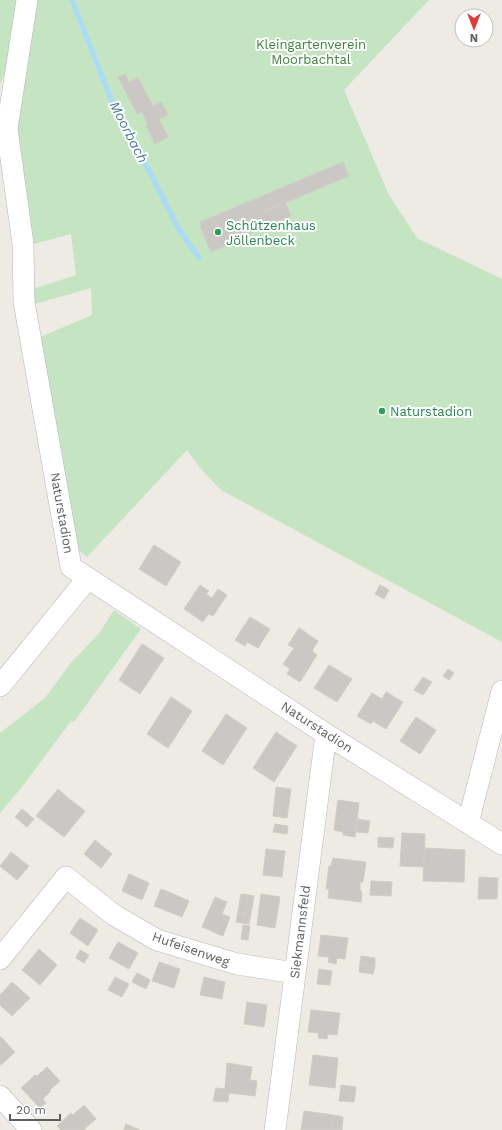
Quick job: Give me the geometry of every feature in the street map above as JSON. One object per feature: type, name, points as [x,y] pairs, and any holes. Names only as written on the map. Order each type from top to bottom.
[{"type":"street","name":"Naturstadion","points":[[27,0],[7,129],[23,244],[24,302],[71,567],[326,734],[502,844]]},
{"type":"street","points":[[0,686],[88,578]]},
{"type":"street","points":[[468,823],[502,691]]},
{"type":"street","name":"Siekmannsfeld","points":[[275,1130],[326,734]]},
{"type":"street","name":"Hufeisenweg","points":[[0,960],[66,877],[114,916],[157,940],[237,964],[295,973]]},
{"type":"street","points":[[0,1096],[31,1130]]},
{"type":"green space","points":[[0,0],[18,0],[6,72],[0,84]]},
{"type":"green space","name":"Kleingartenverein Moorbachtal","points":[[30,0],[429,0],[344,90],[389,195],[417,238],[502,279],[502,642],[221,490],[201,469],[187,450],[87,557],[74,547],[38,338],[92,315],[91,288],[35,304],[33,289],[76,275],[71,234],[27,246],[10,127]]},
{"type":"green space","points":[[114,610],[141,629],[74,722],[71,721],[25,783],[0,813],[0,733],[45,698],[70,664],[100,632]]},
{"type":"building","points":[[125,74],[129,82],[138,78],[153,106],[161,102],[168,115],[159,119],[168,137],[155,144],[146,126],[148,125],[142,112],[137,114],[118,77]]},
{"type":"building","points":[[343,162],[349,176],[230,226],[224,212]]},
{"type":"building","points":[[285,202],[291,216],[236,239],[230,226]]},
{"type":"building","name":"Schützenhaus Jöllenbeck","points":[[224,212],[236,239],[229,242],[230,244],[211,252],[200,226],[202,226],[200,222]]},
{"type":"building","points":[[154,545],[181,562],[166,586],[139,569]]},
{"type":"building","points":[[200,585],[209,591],[206,594],[212,598],[218,589],[227,595],[213,616],[208,614],[203,622],[184,609]]},
{"type":"building","points":[[380,585],[389,590],[384,599],[375,594]]},
{"type":"building","points":[[250,617],[270,629],[258,648],[247,642],[245,646],[235,640]]},
{"type":"building","points":[[299,628],[318,641],[312,651],[317,655],[300,682],[287,674],[290,669],[283,664],[294,648],[288,645]]},
{"type":"building","points":[[142,644],[164,658],[140,694],[119,680]]},
{"type":"building","points":[[329,665],[352,679],[337,702],[314,688]]},
{"type":"building","points":[[448,669],[454,673],[449,680],[443,676]]},
{"type":"building","points":[[423,677],[432,682],[423,695],[414,690]]},
{"type":"building","points":[[386,692],[403,702],[386,729],[373,721],[371,724],[357,716],[372,693],[382,699]]},
{"type":"building","points":[[171,697],[192,711],[168,748],[147,734]]},
{"type":"building","points":[[226,714],[247,728],[223,765],[202,751]]},
{"type":"building","points":[[416,717],[436,730],[420,754],[400,741]]},
{"type":"building","points":[[276,732],[297,746],[274,782],[253,768]]},
{"type":"building","points":[[276,787],[291,789],[287,818],[273,816]]},
{"type":"building","points":[[58,789],[68,798],[47,824],[36,816]]},
{"type":"building","points":[[68,798],[85,811],[64,837],[47,824]]},
{"type":"building","points":[[338,800],[359,803],[355,837],[343,835],[343,832],[334,830]]},
{"type":"building","points":[[22,809],[34,819],[27,827],[15,817]]},
{"type":"building","points":[[357,819],[370,821],[368,833],[356,832]]},
{"type":"building","points":[[275,824],[288,826],[287,834],[273,832]]},
{"type":"building","points":[[402,833],[425,834],[424,867],[400,866]]},
{"type":"building","points":[[378,837],[394,838],[393,848],[378,847]]},
{"type":"building","points":[[95,840],[112,854],[101,868],[84,854]]},
{"type":"building","points":[[424,848],[465,850],[464,882],[423,881]]},
{"type":"building","points":[[266,849],[285,851],[282,877],[263,875]]},
{"type":"building","points":[[11,852],[29,866],[17,880],[0,866]]},
{"type":"building","points":[[333,858],[366,862],[363,882],[360,882],[360,890],[362,892],[361,902],[328,898],[329,889],[326,889],[329,866],[331,866]]},
{"type":"building","points":[[129,874],[149,883],[142,900],[122,891]]},
{"type":"building","points":[[479,877],[498,878],[497,899],[478,899]]},
{"type":"building","points":[[371,881],[392,882],[391,896],[370,895]]},
{"type":"building","points":[[161,889],[169,892],[162,909],[154,906]]},
{"type":"building","points":[[169,892],[189,901],[182,917],[162,909]]},
{"type":"building","points":[[241,894],[248,895],[245,913],[238,912]]},
{"type":"building","points":[[261,894],[280,897],[275,928],[257,925]]},
{"type":"building","points":[[248,895],[254,896],[251,914],[245,913]]},
{"type":"building","points":[[215,897],[227,902],[222,914],[230,917],[223,936],[202,927]]},
{"type":"building","points":[[238,912],[245,913],[243,923],[236,922]]},
{"type":"building","points":[[245,913],[251,914],[249,924],[243,923]]},
{"type":"building","points":[[80,918],[98,930],[88,946],[70,933]]},
{"type":"building","points":[[243,925],[250,926],[248,940],[241,939]]},
{"type":"building","points":[[321,935],[348,938],[345,959],[337,958],[336,964],[328,962],[329,957],[318,956]]},
{"type":"building","points":[[118,942],[138,953],[129,969],[109,958]]},
{"type":"building","points":[[39,949],[57,965],[40,985],[22,970]]},
{"type":"building","points":[[80,950],[89,955],[84,963],[76,958]]},
{"type":"building","points":[[361,956],[375,958],[375,966],[360,964]]},
{"type":"building","points":[[159,962],[180,969],[174,988],[152,981]]},
{"type":"building","points":[[360,964],[375,966],[373,974],[359,972]]},
{"type":"building","points":[[319,969],[332,971],[330,985],[317,984]]},
{"type":"building","points":[[137,973],[143,976],[138,985],[132,982]]},
{"type":"building","points":[[143,976],[150,980],[146,989],[138,985]]},
{"type":"building","points":[[115,977],[129,984],[122,997],[108,990]]},
{"type":"building","points":[[204,977],[225,982],[222,999],[200,995]]},
{"type":"building","points":[[12,982],[30,998],[12,1016],[0,1005],[0,995]]},
{"type":"building","points":[[247,1002],[267,1005],[264,1027],[244,1024]]},
{"type":"building","points":[[311,1010],[340,1013],[337,1035],[328,1034],[327,1039],[318,1038],[319,1033],[308,1032]]},
{"type":"building","points":[[0,1036],[15,1052],[1,1065],[0,1065]]},
{"type":"building","points":[[313,1055],[338,1058],[335,1088],[309,1085]]},
{"type":"building","points":[[227,1063],[252,1067],[250,1080],[257,1081],[255,1096],[229,1093],[228,1102],[213,1101],[216,1088],[225,1089]]},
{"type":"building","points":[[47,1067],[60,1081],[43,1099],[46,1103],[40,1108],[21,1088],[35,1075],[37,1076]]},
{"type":"building","points":[[341,1085],[356,1087],[354,1102],[339,1101]]},
{"type":"building","points":[[84,1105],[96,1119],[84,1129],[86,1130],[61,1130],[57,1126],[71,1113],[73,1115]]},
{"type":"building","points":[[304,1111],[334,1115],[332,1130],[301,1130]]},
{"type":"building","points":[[334,1115],[343,1117],[342,1130],[332,1130]]},
{"type":"building","points":[[126,1124],[140,1130],[124,1130]]},
{"type":"waterway","name":"Moorbach","points":[[72,0],[113,104],[134,141],[178,228],[199,258]]},
{"type":"place","name":"Schützenhaus Jöllenbeck","points":[[218,232]]},
{"type":"place","name":"Naturstadion","points":[[382,411]]}]
